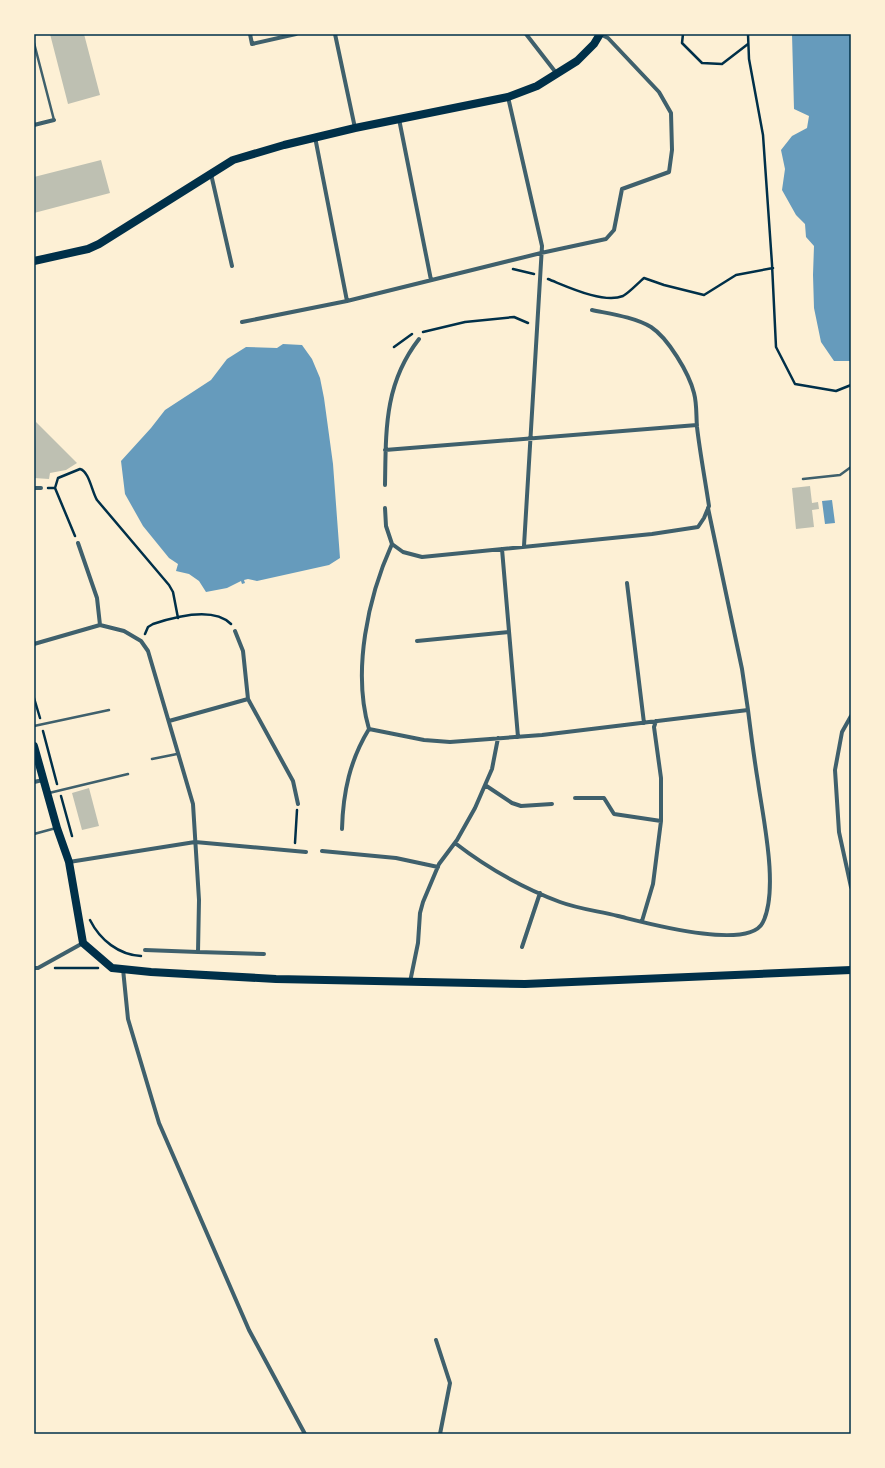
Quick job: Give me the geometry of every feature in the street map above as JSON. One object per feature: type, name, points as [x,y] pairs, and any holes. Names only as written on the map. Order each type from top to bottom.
[{"type":"main road","points":[[34,261],[81,251],[99,244],[233,160],[315,137],[354,128],[508,97],[537,86],[577,61],[594,44],[600,34]]},
{"type":"main road","points":[[34,746],[57,828],[69,862],[84,943],[112,968],[276,979],[525,984],[601,982],[851,970]]},
{"type":"street","points":[[250,34],[252,44],[296,34]]},
{"type":"street","points":[[335,34],[354,128]]},
{"type":"street","points":[[526,34],[557,74]]},
{"type":"street","points":[[242,322],[347,301],[541,253],[606,239],[614,230],[622,189],[670,172],[671,113],[660,92],[608,38],[600,34]]},
{"type":"street","points":[[508,97],[542,246],[524,546]]},
{"type":"street","points":[[399,118],[431,280]]},
{"type":"street","points":[[34,126],[54,120]]},
{"type":"street","points":[[315,137],[347,301]]},
{"type":"street","points":[[211,174],[232,266]]},
{"type":"street","points":[[455,842],[472,856],[505,876],[540,893],[581,909],[642,921],[690,933],[745,933],[756,929],[763,923],[769,892],[770,867],[742,669],[708,508],[697,425],[697,407],[693,391],[684,370],[664,338],[651,327],[627,318],[592,310]]},
{"type":"street","points":[[385,485],[386,429],[393,390],[399,370],[408,353],[419,339]]},
{"type":"street","points":[[385,450],[697,425]]},
{"type":"street","points":[[34,488],[41,488]]},
{"type":"street","points":[[385,508],[386,526],[392,544],[403,552],[422,556],[652,534],[698,527],[708,508]]},
{"type":"street","points":[[78,543],[97,598],[100,625]]},
{"type":"street","points":[[342,828],[346,782],[360,745],[369,729],[364,711],[362,685],[366,630],[379,572],[392,544]]},
{"type":"street","points":[[502,549],[518,737]]},
{"type":"street","points":[[627,583],[644,723]]},
{"type":"street","points":[[34,644],[100,625],[124,631],[141,641],[148,651],[169,721],[177,754],[193,804],[199,900],[198,952]]},
{"type":"street","points":[[235,632],[243,651],[248,699],[293,781],[298,804]]},
{"type":"street","points":[[417,641],[509,632]]},
{"type":"street","points":[[169,721],[248,699]]},
{"type":"street","points":[[369,729],[424,740],[450,742],[518,737],[748,710]]},
{"type":"street","points":[[851,716],[842,732],[835,770],[839,832],[851,887]]},
{"type":"street","points":[[642,921],[653,884],[661,821],[660,778],[654,727],[656,721]]},
{"type":"street","points":[[410,982],[418,944],[421,908],[438,867],[455,842],[485,785],[492,769],[498,738]]},
{"type":"street","points":[[34,782],[43,780]]},
{"type":"street","points":[[485,785],[512,803],[521,806],[552,804]]},
{"type":"street","points":[[575,798],[604,798],[614,814],[661,821]]},
{"type":"street","points":[[69,862],[195,842],[306,852]]},
{"type":"street","points":[[322,851],[396,858],[438,867]]},
{"type":"street","points":[[522,947],[540,893]]},
{"type":"street","points":[[36,968],[84,943]]},
{"type":"street","points":[[145,950],[264,954]]},
{"type":"street","points":[[123,969],[128,1019],[159,1123],[249,1330],[305,1434]]},
{"type":"street","points":[[436,1340],[450,1384],[440,1434]]},
{"type":"lane","points":[[34,43],[54,120]]},
{"type":"lane","points":[[803,479],[840,475],[851,467]]},
{"type":"lane","points":[[34,726],[109,710]]},
{"type":"lane","points":[[152,759],[177,754]]},
{"type":"lane","points":[[47,793],[128,774]]},
{"type":"lane","points":[[34,834],[57,828]]},
{"type":"path","points":[[683,34],[682,43],[702,63],[722,64],[748,44]]},
{"type":"path","points":[[748,34],[748,44],[763,135],[773,268],[776,347],[795,384],[836,391],[851,385]]},
{"type":"path","points":[[540,275],[576,290],[604,297],[623,296],[644,278],[664,285],[704,295],[736,275],[773,268]]},
{"type":"path","points":[[394,347],[411,334],[465,322],[514,317],[528,323]]},
{"type":"path","points":[[78,543],[55,488],[58,478],[80,469],[87,473],[91,488],[97,500],[171,588],[178,618]]},
{"type":"path","points":[[41,488],[55,488]]},
{"type":"path","points":[[141,641],[148,627],[153,624],[202,614],[211,614],[226,620],[235,632]]},
{"type":"path","points":[[34,698],[73,840]]},
{"type":"path","points":[[294,852],[298,804]]},
{"type":"path","points":[[89,918],[97,932],[107,942],[132,956],[145,957]]},
{"type":"path","points":[[36,968],[112,968]]},
{"type":"water","points":[[792,34],[851,34],[851,361],[834,361],[821,342],[814,308],[814,246],[806,237],[805,224],[796,215],[782,190],[785,169],[781,150],[792,136],[807,128],[809,116],[794,109]]},
{"type":"water","points":[[283,344],[302,345],[312,359],[320,378],[333,464],[340,558],[329,565],[257,581],[248,579],[244,580],[245,583],[242,584],[241,581],[227,588],[206,592],[199,581],[189,574],[176,571],[178,564],[169,558],[143,526],[125,494],[121,461],[165,410],[211,380],[227,359],[246,347],[277,348]]},
{"type":"water","points":[[832,500],[835,523],[825,524],[822,501]]},
{"type":"building","points":[[50,34],[84,34],[100,95],[68,104]]},
{"type":"building","points":[[101,160],[110,193],[34,213],[34,177]]},
{"type":"building","points":[[36,422],[77,463],[66,470],[50,473],[49,479],[34,478]]},
{"type":"building","points":[[810,486],[812,503],[818,502],[819,509],[812,510],[814,527],[796,529],[792,488]]},
{"type":"building","points":[[89,788],[99,826],[82,830],[72,793]]}]
